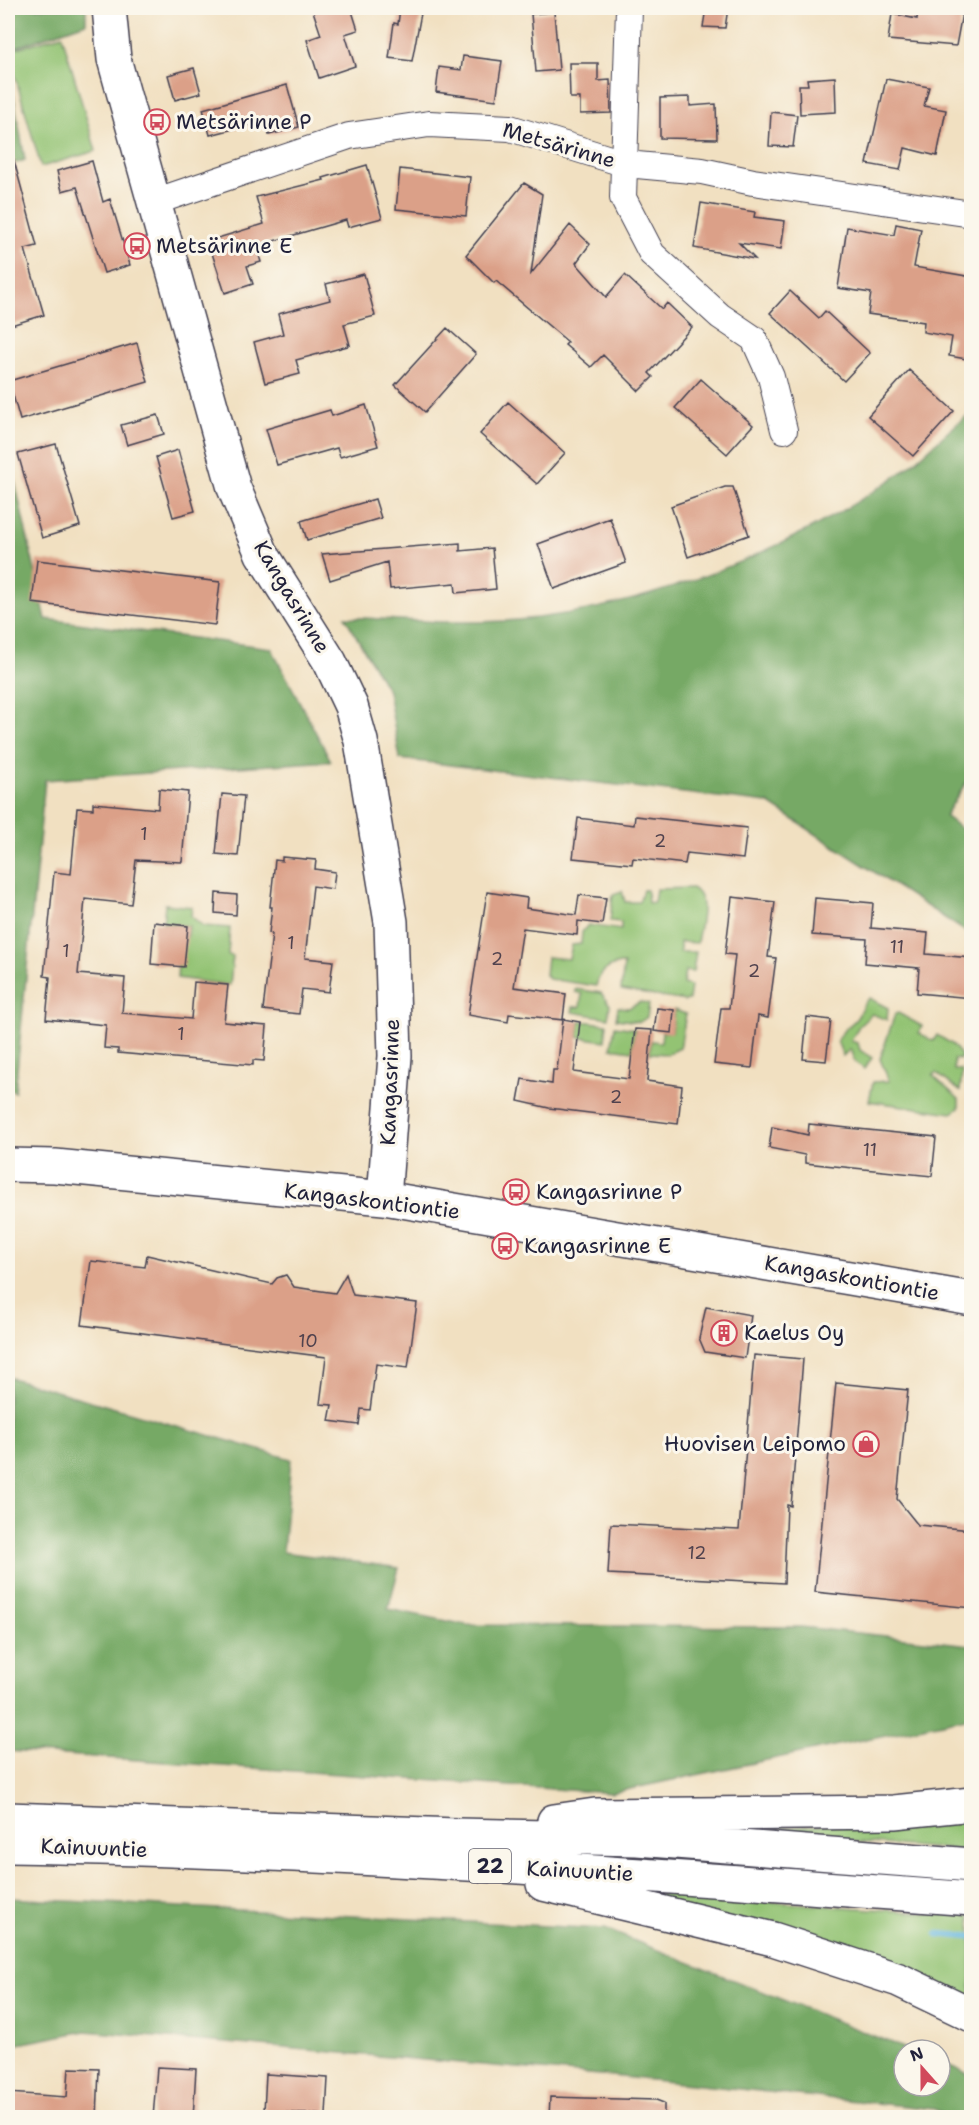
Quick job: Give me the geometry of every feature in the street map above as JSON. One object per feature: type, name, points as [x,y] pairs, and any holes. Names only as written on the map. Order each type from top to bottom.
[{"type":"main road","name":"Kangasrinne","points":[[109,8],[114,59],[234,488],[262,554],[330,662],[351,706],[361,741],[391,922],[395,1056],[384,1198]]},
{"type":"main road","name":"Kangaskontiontie","points":[[8,1143],[55,1166]]},
{"type":"main road","name":"Kangaskontiontie","points":[[8,1165],[55,1166],[384,1198],[972,1299]]},
{"type":"main road","points":[[456,1850],[595,1815],[894,1812],[972,1804]]},
{"type":"main road","name":"Kainuuntie","points":[[8,1819],[456,1850],[972,1899]]},
{"type":"main road","name":"Kainuuntie","points":[[8,1846],[456,1850],[637,1839],[972,1866]]},
{"type":"main road","points":[[456,1850],[773,1939],[899,1980],[972,2015]]},
{"type":"street","points":[[629,8],[626,164],[623,198],[652,254],[720,316],[754,339],[771,377],[784,430]]},
{"type":"street","name":"Metsärinne","points":[[154,202],[350,136],[429,124],[510,128],[626,164],[702,171],[753,182],[971,213]]},
{"type":"street","points":[[971,213],[972,207]]},
{"type":"green space","points":[[8,8],[86,8],[86,23],[8,50]]},
{"type":"green space","points":[[62,35],[96,151],[41,167],[8,51]]},
{"type":"green space","points":[[8,65],[25,160],[8,166]]},
{"type":"green space","points":[[971,413],[971,766],[967,781],[945,816],[971,836],[971,935],[768,803],[400,759],[388,691],[345,617],[453,622],[517,620],[566,614],[666,589],[763,552],[853,504],[905,470]]},
{"type":"green space","points":[[8,452],[46,619],[271,648],[331,761],[45,780],[15,1092],[8,1089]]},
{"type":"green space","points":[[692,888],[701,898],[702,913],[697,943],[680,942],[680,952],[696,952],[693,972],[685,971],[683,984],[691,986],[689,1000],[621,990],[624,964],[614,965],[606,970],[596,986],[549,979],[545,975],[547,957],[569,959],[572,945],[581,944],[582,932],[588,925],[621,930],[621,922],[610,921],[613,894],[622,891],[625,902],[639,902],[643,890],[647,890],[648,903],[654,902],[656,889]]},
{"type":"green space","points":[[165,904],[192,907],[191,916],[203,926],[230,928],[228,955],[233,956],[230,985],[177,978],[179,951],[188,935],[189,926],[163,923]]},
{"type":"green space","points":[[575,989],[601,993],[610,1005],[608,1018],[572,1012],[573,1007],[580,1007],[582,994],[575,992]]},
{"type":"green space","points":[[869,998],[888,1008],[887,1020],[872,1014],[859,1026],[851,1041],[858,1043],[860,1050],[872,1058],[864,1069],[854,1060],[850,1049],[843,1056],[837,1041],[843,1031],[856,1019]]},
{"type":"green space","points":[[640,1002],[649,1004],[647,1017],[640,1022],[616,1019],[618,1007],[629,1008]]},
{"type":"green space","points":[[674,1010],[686,1014],[680,1048],[668,1054],[650,1053],[651,1041],[661,1042],[662,1032],[672,1032]]},
{"type":"green space","points":[[898,1013],[922,1026],[919,1033],[933,1041],[937,1035],[952,1044],[961,1055],[961,1059],[954,1059],[954,1070],[961,1070],[962,1073],[960,1091],[936,1073],[933,1076],[959,1099],[959,1108],[952,1113],[869,1101],[873,1082],[889,1081],[880,1059],[895,1014]]},
{"type":"green space","points":[[580,1021],[607,1024],[605,1041],[578,1037]]},
{"type":"green space","points":[[615,1026],[635,1029],[632,1051],[611,1048]]},
{"type":"green space","points":[[8,1377],[291,1459],[283,1552],[399,1568],[388,1609],[467,1625],[801,1627],[971,1645],[971,1717],[611,1793],[8,1751]]},
{"type":"green space","points":[[971,1815],[971,1851],[768,1835],[745,1830]]},
{"type":"green space","points":[[632,1892],[971,1916],[971,2004]]},
{"type":"green space","points":[[8,1898],[605,1929],[892,2043],[892,2098],[952,2098],[952,2067],[971,2075],[971,2117],[949,2117],[934,2109],[612,2076],[85,2031],[8,2046]]},
{"type":"building","points":[[312,8],[351,8],[358,30],[345,34],[355,66],[319,78],[307,40],[321,35]]},
{"type":"building","points":[[400,8],[422,8],[412,61],[389,58],[394,23],[398,24]]},
{"type":"building","points":[[706,8],[728,8],[725,28],[703,27]]},
{"type":"building","points":[[918,8],[963,8],[956,46],[888,40],[892,14],[917,19]]},
{"type":"building","points":[[554,12],[559,70],[536,72],[531,14]]},
{"type":"building","points":[[463,56],[502,61],[496,100],[436,92],[439,67],[461,70]]},
{"type":"building","points":[[569,63],[598,63],[598,81],[610,80],[611,113],[580,114],[580,98],[570,98]]},
{"type":"building","points":[[194,68],[201,93],[175,100],[168,75]]},
{"type":"building","points":[[835,77],[836,112],[800,114],[799,85],[808,85],[807,79]]},
{"type":"building","points":[[886,79],[929,87],[924,106],[946,110],[937,156],[905,148],[900,170],[867,164]]},
{"type":"building","points":[[287,85],[299,127],[269,135],[265,121],[210,135],[203,109]]},
{"type":"building","points":[[690,97],[690,106],[716,104],[717,139],[660,138],[660,98]]},
{"type":"building","points":[[771,112],[797,115],[793,147],[769,146]]},
{"type":"building","points":[[13,157],[37,246],[25,249],[44,315],[8,326],[8,158]]},
{"type":"building","points":[[92,161],[103,202],[110,199],[130,265],[104,273],[77,187],[62,191],[57,171]]},
{"type":"building","points":[[367,165],[382,218],[348,227],[346,220],[256,246],[261,262],[247,266],[253,284],[225,293],[208,241],[264,224],[256,197],[324,180],[323,178]]},
{"type":"building","points":[[400,169],[470,177],[466,216],[396,209]]},
{"type":"building","points":[[524,183],[542,194],[531,274],[570,225],[590,244],[576,263],[606,297],[625,275],[662,309],[667,303],[692,327],[649,373],[653,377],[639,391],[603,355],[591,367],[565,345],[568,342],[496,281],[494,283],[466,255]]},
{"type":"building","points":[[701,203],[755,212],[754,217],[785,221],[781,249],[739,243],[755,259],[694,248]]},
{"type":"building","points":[[896,224],[921,229],[914,267],[972,277],[972,360],[949,356],[952,337],[923,332],[924,322],[868,314],[871,293],[838,288],[847,227],[894,235]]},
{"type":"building","points":[[364,274],[375,316],[344,324],[350,345],[347,343],[348,346],[296,360],[300,374],[265,383],[254,342],[283,334],[278,314],[330,300],[326,284]]},
{"type":"building","points":[[790,291],[819,318],[825,311],[870,353],[844,381],[770,313]]},
{"type":"building","points":[[447,328],[476,354],[425,412],[395,385]]},
{"type":"building","points":[[137,343],[148,382],[20,420],[9,381]]},
{"type":"building","points":[[909,370],[954,411],[913,456],[868,416]]},
{"type":"building","points":[[701,379],[753,425],[727,454],[675,408]]},
{"type":"building","points":[[508,402],[565,453],[537,484],[480,434]]},
{"type":"building","points":[[366,405],[378,446],[340,457],[337,448],[277,465],[266,429],[330,410],[332,416]]},
{"type":"building","points":[[158,415],[164,434],[127,445],[121,425]]},
{"type":"building","points":[[56,444],[80,526],[42,538],[18,454]]},
{"type":"building","points":[[178,450],[195,511],[173,517],[156,457]]},
{"type":"building","points":[[725,487],[733,487],[749,535],[688,557],[671,506]]},
{"type":"building","points":[[375,499],[381,518],[307,540],[301,521]]},
{"type":"building","points":[[610,518],[626,563],[554,589],[538,544]]},
{"type":"building","points":[[460,543],[460,551],[492,548],[496,589],[456,593],[455,583],[390,589],[387,562],[330,580],[322,554]]},
{"type":"building","points":[[37,560],[220,582],[215,625],[32,603]]},
{"type":"building","points":[[159,789],[188,792],[182,862],[136,860],[131,904],[85,899],[78,974],[125,978],[122,1013],[191,1019],[194,982],[228,985],[224,1022],[267,1026],[264,1061],[253,1060],[253,1065],[118,1053],[118,1049],[104,1048],[106,1025],[46,1019],[50,977],[44,976],[54,872],[71,874],[77,808],[93,809],[93,803],[158,809]]},
{"type":"building","points":[[222,794],[244,796],[238,856],[216,854]]},
{"type":"building","points":[[635,816],[747,828],[743,859],[687,853],[685,864],[633,858],[632,864],[573,858],[578,818],[634,825]]},
{"type":"building","points":[[282,857],[316,860],[315,869],[335,872],[333,889],[313,886],[305,958],[333,961],[329,992],[302,989],[299,1014],[263,1010],[272,934],[269,933],[272,907],[270,907],[275,860],[282,861]]},
{"type":"building","points":[[487,892],[527,898],[526,908],[576,915],[579,895],[606,898],[602,924],[578,921],[577,935],[523,928],[514,987],[566,994],[563,1019],[580,1022],[574,1072],[629,1079],[635,1029],[652,1030],[647,1081],[682,1086],[678,1124],[549,1108],[518,1101],[522,1079],[552,1084],[553,1070],[557,1070],[563,1020],[509,1014],[508,1022],[468,1015]]},
{"type":"building","points":[[216,893],[237,895],[236,915],[215,913]]},
{"type":"building","points":[[732,897],[775,902],[768,957],[776,958],[768,1018],[758,1016],[752,1068],[714,1064],[721,1008],[729,1008],[735,955],[725,954]]},
{"type":"building","points":[[815,898],[873,903],[871,928],[928,933],[926,954],[972,958],[972,998],[917,993],[919,968],[865,963],[867,939],[812,935]]},
{"type":"building","points":[[154,922],[188,926],[184,967],[151,964]]},
{"type":"building","points":[[657,1008],[674,1010],[672,1033],[654,1031]]},
{"type":"building","points":[[807,1017],[831,1020],[826,1061],[803,1059]]},
{"type":"building","points":[[809,1124],[936,1137],[932,1176],[805,1163],[805,1155],[769,1148],[772,1127],[808,1135]]},
{"type":"building","points":[[147,1255],[272,1284],[277,1278],[286,1275],[294,1287],[335,1293],[346,1274],[353,1295],[417,1303],[408,1368],[376,1364],[370,1410],[361,1409],[359,1425],[329,1421],[332,1405],[320,1404],[326,1357],[82,1325],[91,1261],[145,1267]]},
{"type":"building","name":"Kaelus Oy","points":[[706,1307],[751,1315],[745,1358],[705,1352],[699,1338]]},
{"type":"building","points":[[754,1355],[803,1359],[791,1506],[787,1505],[784,1583],[608,1574],[611,1524],[739,1530]]},
{"type":"building","name":"Huovisen Leipomo","points":[[836,1383],[908,1390],[897,1499],[918,1525],[972,1530],[972,1608],[815,1592]]},
{"type":"building","points":[[157,2067],[196,2069],[193,2118],[153,2118]]},
{"type":"building","points":[[69,2068],[99,2069],[97,2118],[8,2118],[8,2093],[67,2097]]},
{"type":"building","points":[[266,2074],[328,2078],[326,2115],[264,2111]]},
{"type":"building","points":[[550,2097],[656,2100],[664,2103],[664,2118],[549,2118]]},
{"type":"waterway","points":[[938,1934],[972,1937]]},
{"type":"place","name":"Metsärinne P","points":[[157,122]]},
{"type":"place","name":"Metsärinne E","points":[[137,246]]},
{"type":"place","name":"Kangasrinne P","points":[[516,1192]]},
{"type":"place","name":"Kangasrinne E","points":[[505,1246]]},
{"type":"place","name":"Kaelus Oy","points":[[724,1333]]},
{"type":"place","name":"Huovisen Leipomo","points":[[866,1444]]}]
